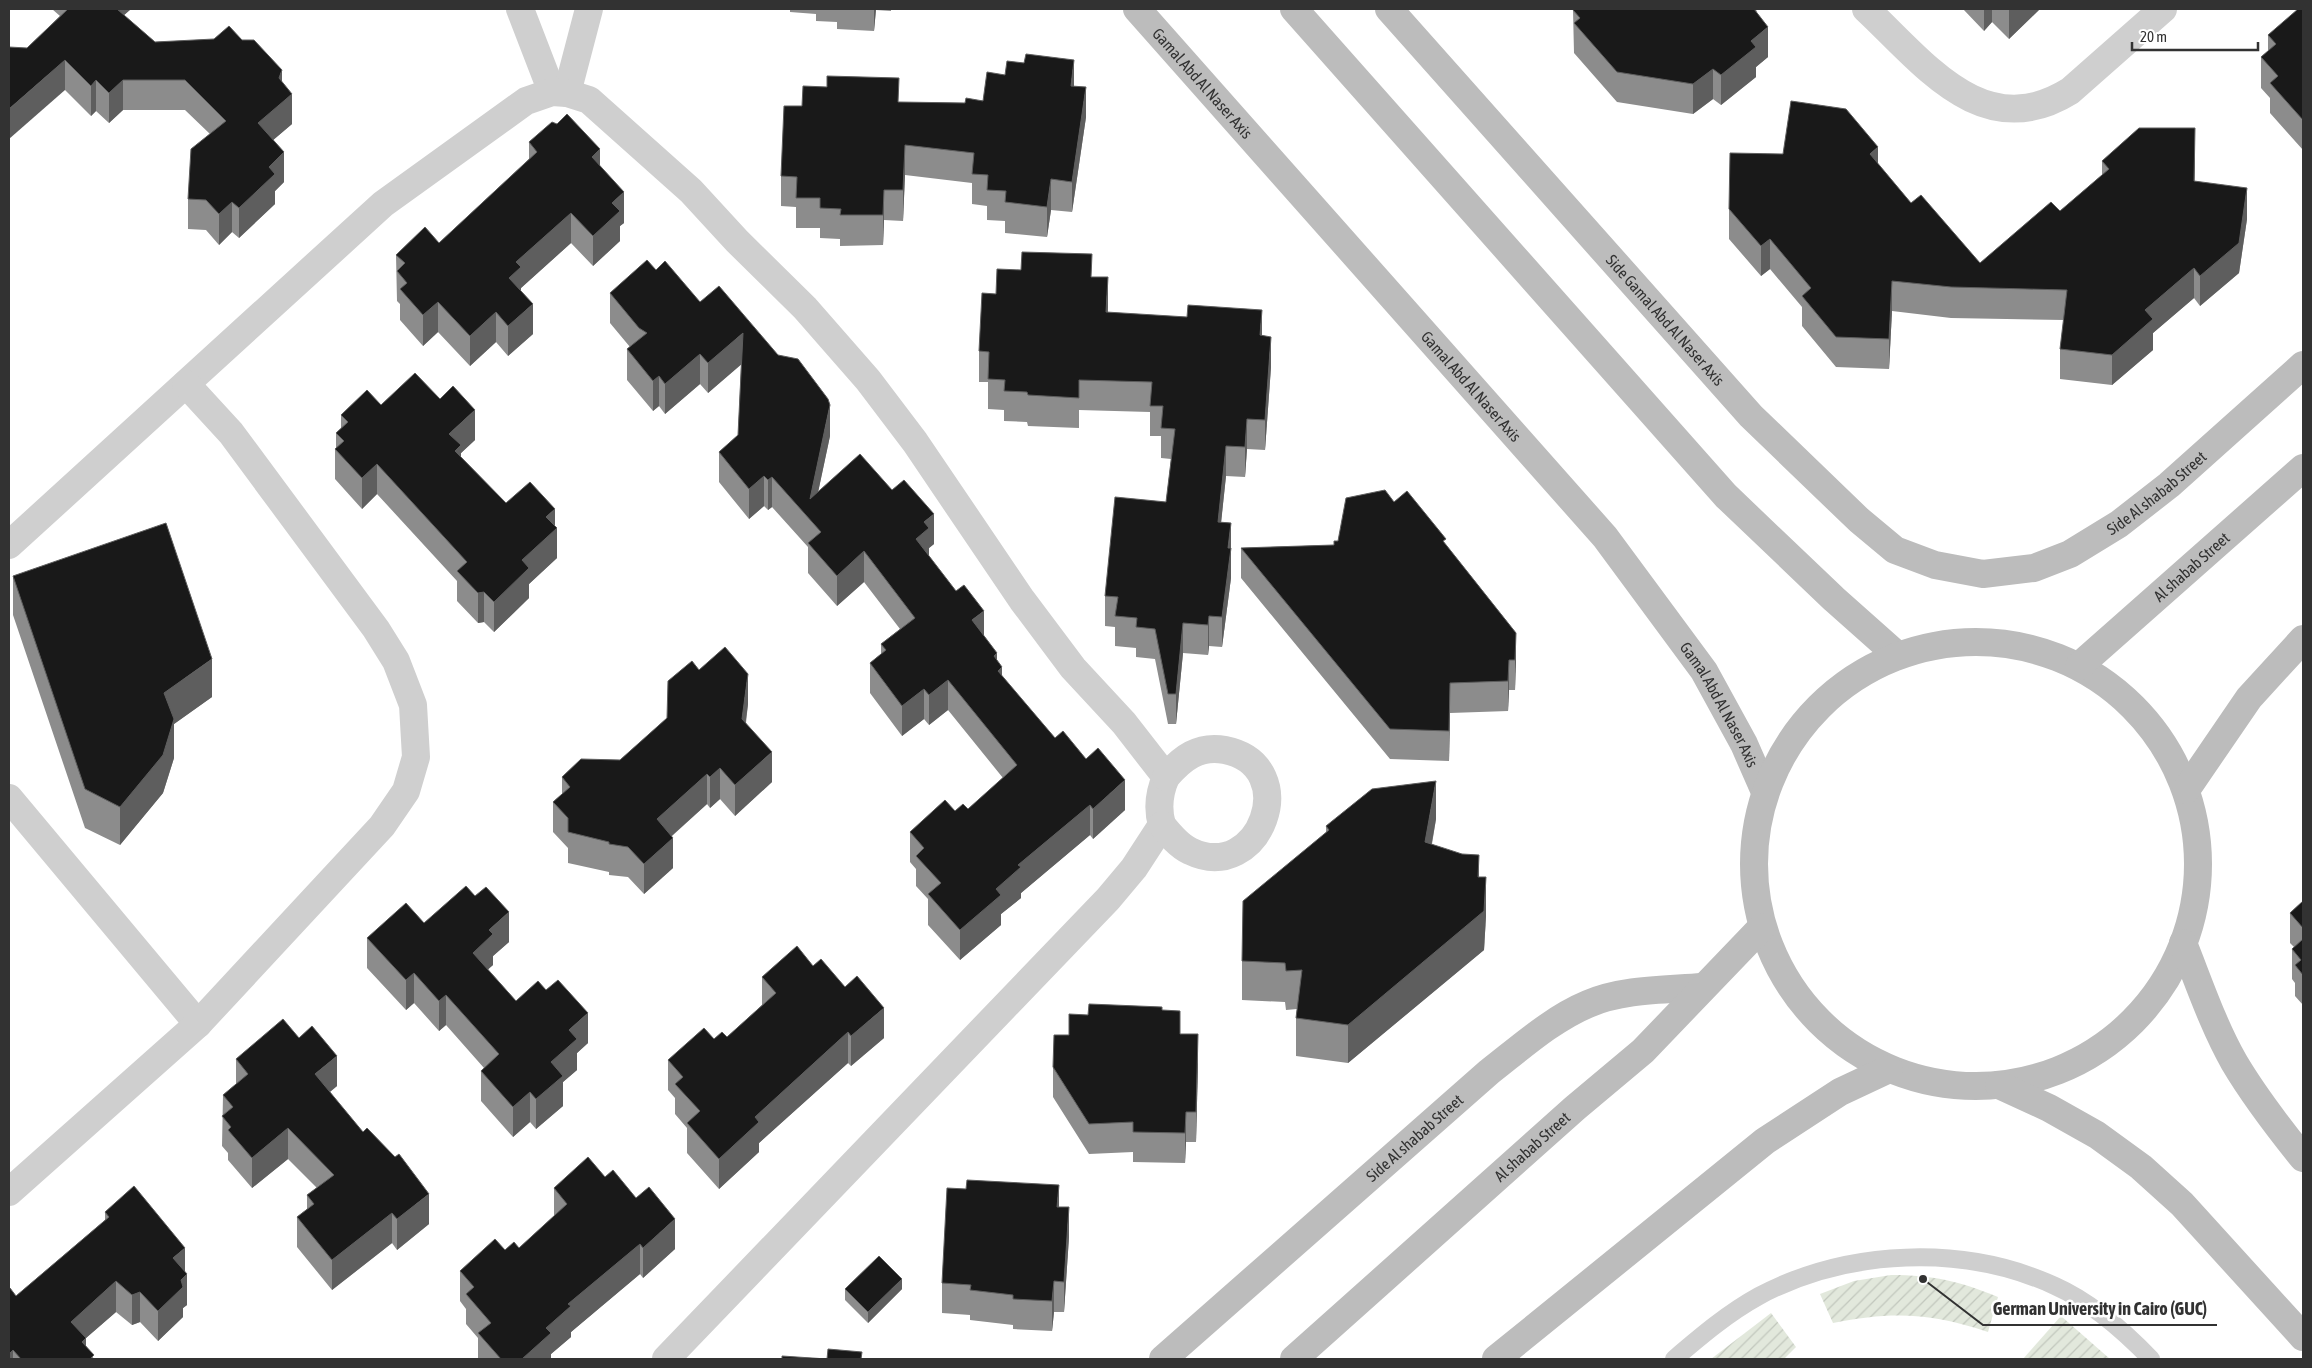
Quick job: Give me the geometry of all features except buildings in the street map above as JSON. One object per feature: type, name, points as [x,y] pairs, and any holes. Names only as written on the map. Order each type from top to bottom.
[{"type":"main road","name":"Gamal Abd Al Naser Axis","points":[[1137,9],[1605,537],[1704,671],[1744,744],[1765,792]]},
{"type":"main road","points":[[1294,9],[1726,496],[1834,599],[1897,655]]},
{"type":"main road","name":"Side Gamal Abd Al Naser Axis","points":[[1389,9],[1751,416],[1852,514],[1895,550],[1935,565],[1983,574]]},
{"type":"main road","name":"Side Al shabab Street","points":[[1983,574],[2034,568],[2070,554],[2120,524],[2169,485],[2303,366]]},
{"type":"main road","name":"Al shabab Street","points":[[2079,666],[2303,468]]},
{"type":"main road","points":[[2186,790],[2249,698],[2303,639]]},
{"type":"main road","points":[[1962,641],[2027,646],[2079,666],[2125,698],[2162,740],[2186,790],[2197,840],[2196,892],[2183,943],[2166,979],[2141,1012],[2111,1040],[2077,1061],[2039,1076],[1999,1085],[1943,1084],[1889,1069],[1833,1035],[1789,986],[1762,927],[1753,882],[1754,836],[1765,792],[1795,734],[1841,687],[1897,655],[1962,641]]},
{"type":"main road","name":"Al shabab Street","points":[[1294,1359],[1575,1108],[1642,1052],[1702,987],[1762,927]]},
{"type":"main road","points":[[2183,943],[2206,1003],[2234,1061],[2269,1116],[2303,1158]]},
{"type":"main road","name":"Side Al shabab Street","points":[[1163,1359],[1490,1072],[1544,1030],[1588,1004],[1632,993],[1702,987]]},
{"type":"main road","points":[[1496,1359],[1765,1141],[1800,1116],[1840,1092],[1889,1069]]},
{"type":"main road","points":[[1999,1085],[2049,1108],[2097,1135],[2141,1167],[2182,1204],[2303,1337]]},
{"type":"street","points":[[520,9],[560,93]]},
{"type":"street","points":[[560,93],[589,9]]},
{"type":"street","points":[[1866,9],[1951,89],[1980,104],[2005,108],[2040,105],[2070,91],[2164,9]]},
{"type":"street","points":[[9,545],[383,204],[526,101],[560,93],[589,100],[692,191],[737,241],[811,315],[868,380],[915,442],[1022,600],[1074,668],[1124,723],[1166,777]]},
{"type":"street","points":[[9,1192],[198,1024],[382,826],[406,791],[416,757],[412,705],[396,661],[376,630],[231,433],[186,384]]},
{"type":"street","points":[[1214,748],[1233,752],[1250,762],[1262,777],[1268,795],[1267,815],[1259,833],[1245,847],[1227,855],[1208,856],[1190,851],[1174,839],[1162,826],[1158,812],[1160,791],[1166,777],[1178,762],[1195,752],[1214,748]]},
{"type":"street","points":[[9,798],[198,1024]]},
{"type":"street","points":[[666,1359],[1108,899],[1134,868],[1162,826]]},
{"type":"lane","points":[[1674,1359],[1728,1315],[1775,1289],[1845,1265],[1898,1258],[1951,1258],[2004,1268],[2055,1286],[2113,1323],[2151,1359]]},
{"type":"shaded area","points":[[1891,1275],[1920,1276],[1946,1280],[1998,1297],[1988,1332],[1948,1321],[1912,1316],[1875,1317],[1833,1323],[1820,1294],[1854,1281]]},
{"type":"shaded area","points":[[1771,1313],[1796,1347],[1784,1359],[1711,1359]]},
{"type":"shaded area","points":[[2061,1316],[2110,1359],[2023,1359]]},
{"type":"place","name":"German University in Cairo (GUC)","points":[[1923,1279]]}]
